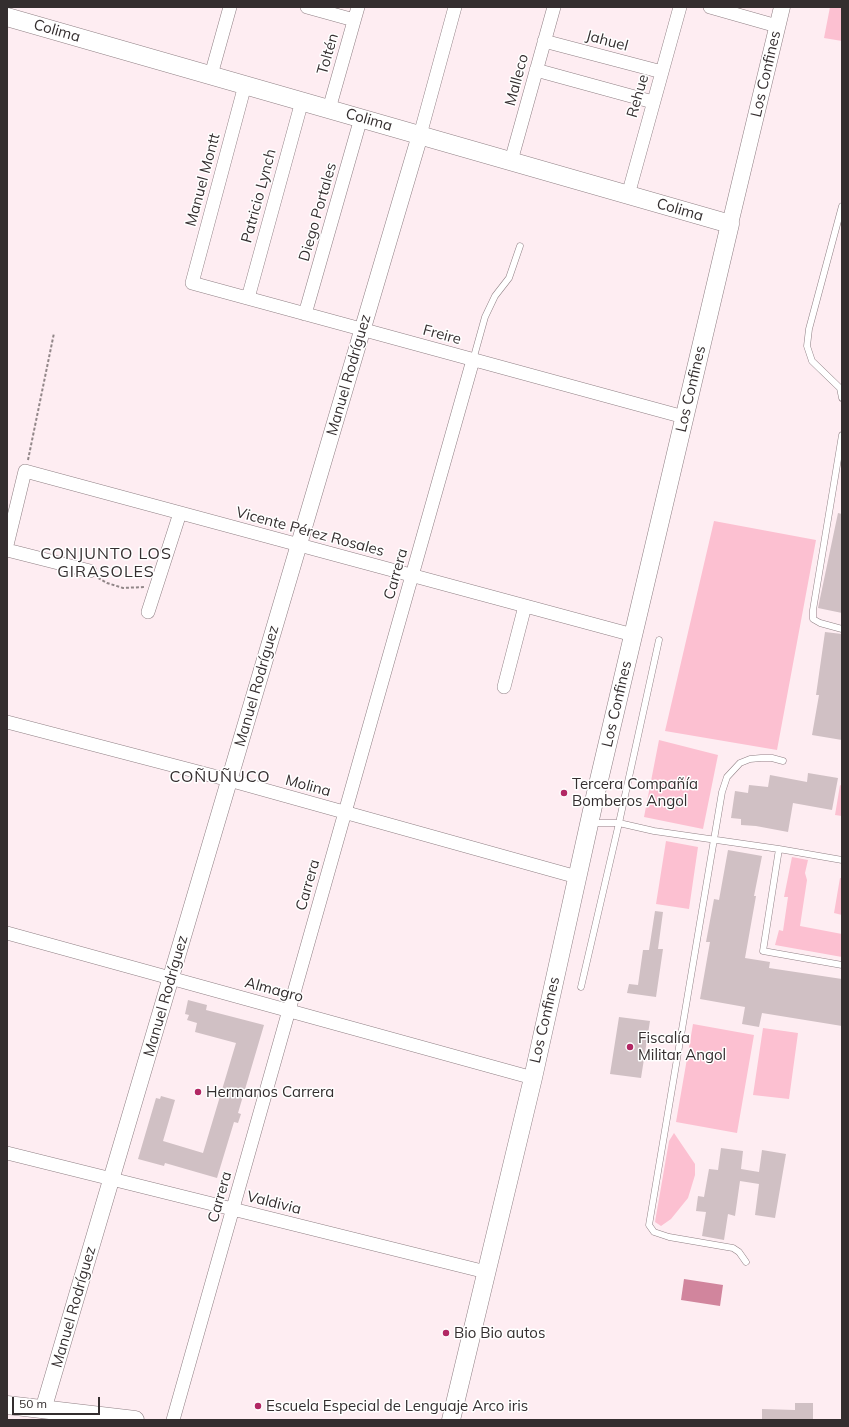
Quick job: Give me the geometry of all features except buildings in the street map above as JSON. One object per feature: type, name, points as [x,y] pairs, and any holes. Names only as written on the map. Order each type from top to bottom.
[{"type":"main road","name":"Colima","points":[[12,19],[730,224]]},
{"type":"main road","name":"Los Confines","points":[[451,1420],[456,1411],[486,1272],[532,1078],[589,823],[730,224]]},
{"type":"main road","points":[[7,1405],[135,1420]]},
{"type":"street","points":[[211,75],[230,7]]},
{"type":"street","points":[[307,7],[354,20]]},
{"type":"street","name":"Toltén","points":[[329,109],[358,7]]},
{"type":"street","name":"Manuel Rodríguez","points":[[44,1410],[363,330],[420,135],[455,7]]},
{"type":"street","name":"Malleco","points":[[511,161],[554,7]]},
{"type":"street","name":"Rehue","points":[[628,194],[680,7]]},
{"type":"street","points":[[710,7],[777,26]]},
{"type":"street","name":"Los Confines","points":[[730,224],[782,7]]},
{"type":"street","name":"Jahuel","points":[[544,41],[662,72]]},
{"type":"street","points":[[536,70],[653,102]]},
{"type":"street","name":"Manuel Montt","points":[[192,283],[245,85]]},
{"type":"street","name":"Patricio Lynch","points":[[248,298],[302,101]]},
{"type":"street","name":"Diego Portales","points":[[305,314],[361,118]]},
{"type":"street","name":"Freire","points":[[192,283],[684,417]]},
{"type":"street","name":"Carrera","points":[[173,1420],[473,360]]},
{"type":"street","points":[[7,545],[25,471]]},
{"type":"street","name":"Vicente Pérez Rosales","points":[[25,471],[633,635]]},
{"type":"street","points":[[148,612],[180,513]]},
{"type":"street","points":[[7,550],[90,571]]},
{"type":"street","points":[[504,688],[526,606]]},
{"type":"street","name":"Molina","points":[[7,722],[229,780],[577,877]]},
{"type":"street","name":"Almagro","points":[[7,934],[532,1078]]},
{"type":"street","name":"Valdivia","points":[[7,1153],[486,1272]]},
{"type":"lane","points":[[842,206],[809,329],[807,346],[812,362],[841,389],[842,398]]},
{"type":"lane","points":[[473,360],[485,318],[495,296],[509,278],[520,246]]},
{"type":"lane","points":[[842,435],[813,610],[813,618],[820,624],[842,629]]},
{"type":"lane","points":[[581,987],[659,640]]},
{"type":"lane","points":[[746,1262],[740,1252],[733,1248],[669,1237],[654,1232],[649,1225],[722,792],[727,777],[740,763],[750,759],[772,758],[783,761]]},
{"type":"lane","points":[[589,823],[619,823],[654,831],[779,849],[842,860]]},
{"type":"lane","points":[[779,849],[763,951],[842,965]]},
{"type":"path","points":[[25,471],[54,333]]},
{"type":"path","points":[[90,571],[101,580],[123,588],[141,588],[158,582]]},
{"type":"shaded area","points":[[830,7],[842,7],[842,41],[824,38]]},
{"type":"shaded area","points":[[714,521],[816,540],[777,750],[665,731]]},
{"type":"shaded area","points":[[659,740],[718,755],[703,829],[644,817]]},
{"type":"shaded area","points":[[840,785],[842,786],[842,816],[835,815]]},
{"type":"shaded area","points":[[666,841],[698,847],[689,909],[656,904]]},
{"type":"shaded area","points":[[792,857],[808,860],[805,873],[807,880],[800,926],[842,934],[842,957],[775,945],[779,930],[783,931],[788,897],[784,897]]},
{"type":"shaded area","points":[[840,878],[842,878],[842,915],[834,913]]},
{"type":"shaded area","points":[[693,1024],[754,1035],[737,1133],[676,1122]]},
{"type":"shaded area","points":[[763,1028],[798,1033],[789,1099],[753,1095]]},
{"type":"shaded area","points":[[674,1133],[695,1164],[695,1175],[688,1198],[671,1219],[661,1226],[655,1222],[669,1141]]},
{"type":"shaded area","points":[[684,1279],[723,1285],[720,1306],[681,1300]]},
{"type":"place","name":"Tercera Compañía Bomberos Angol","points":[[564,793]]},
{"type":"place","name":"Fiscalía Militar Angol","points":[[630,1047]]},
{"type":"place","name":"Hermanos Carrera","points":[[198,1092]]},
{"type":"place","name":"Bio Bio autos","points":[[446,1333]]},
{"type":"place","name":"Escuela Especial de Lenguaje Arco iris","points":[[258,1406]]},
{"type":"district","name":"CONJUNTO LOS GIRASOLES","points":[[106,563]]},
{"type":"district","name":"COÑUÑUCO","points":[[220,777]]}]
